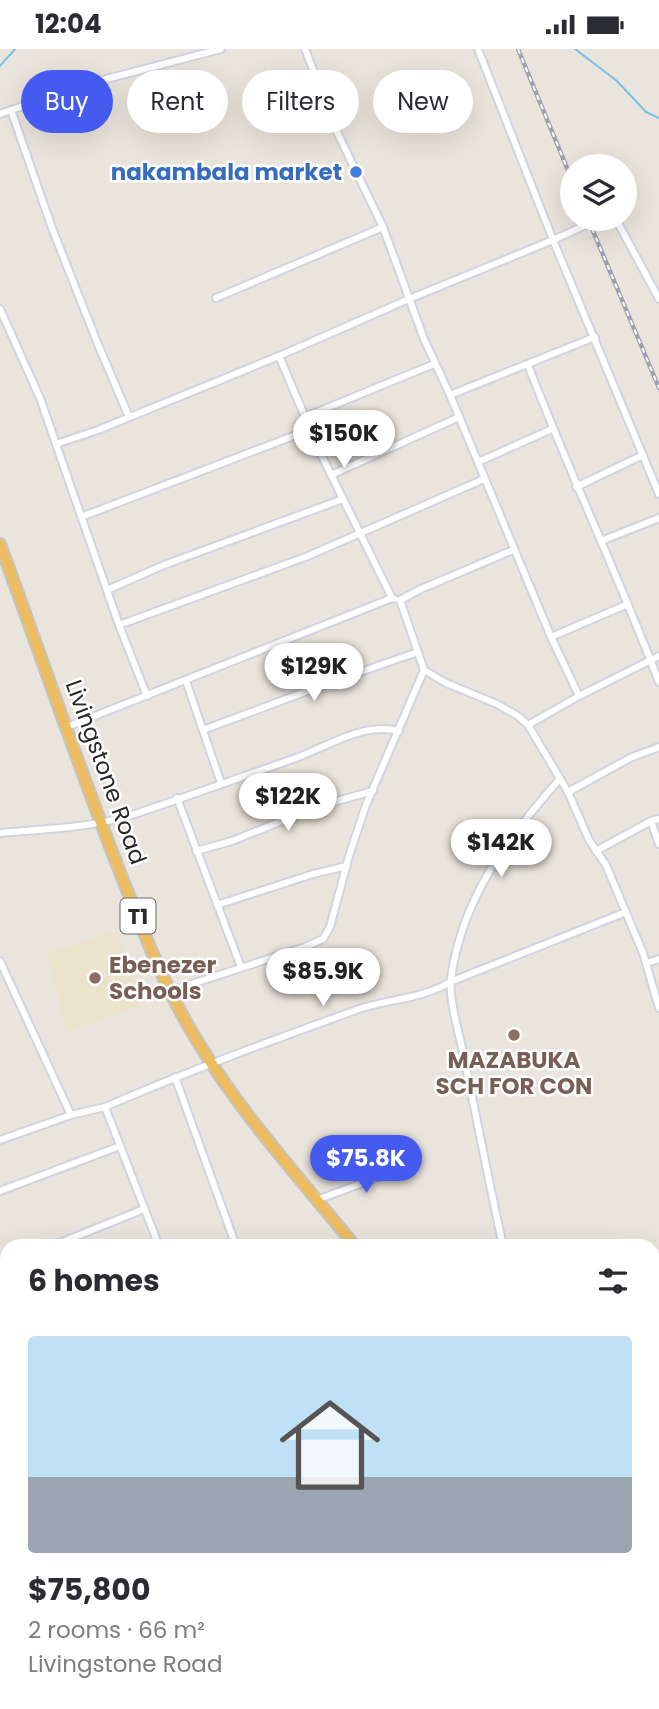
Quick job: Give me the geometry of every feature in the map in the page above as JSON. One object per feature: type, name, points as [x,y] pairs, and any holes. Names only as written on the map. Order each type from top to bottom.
[{"type":"highway","name":"Livingstone Road","points":[[0,544],[101,823],[170,991],[210,1062],[277,1153],[349,1239]]},
{"type":"street","points":[[0,114],[87,84],[221,49]]},
{"type":"street","points":[[305,49],[337,132],[383,227],[434,364],[450,395],[513,550],[579,696]]},
{"type":"street","points":[[478,49],[553,240],[659,494]]},
{"type":"street","points":[[11,110],[52,228],[129,417]]},
{"type":"street","points":[[216,298],[383,227]]},
{"type":"street","points":[[56,444],[279,356],[573,231]]},
{"type":"street","points":[[622,231],[659,299]]},
{"type":"street","points":[[0,309],[25,361],[147,696]]},
{"type":"street","points":[[450,395],[595,337]]},
{"type":"street","points":[[279,356],[305,417],[304,421],[392,599]]},
{"type":"street","points":[[305,417],[434,364]]},
{"type":"street","points":[[527,365],[659,683]]},
{"type":"street","points":[[331,475],[459,417]]},
{"type":"street","points":[[478,462],[552,429]]},
{"type":"street","points":[[81,517],[309,430]]},
{"type":"street","points":[[576,487],[643,455]]},
{"type":"street","points":[[119,625],[360,535],[484,479]]},
{"type":"street","points":[[107,590],[164,565],[343,499]]},
{"type":"street","points":[[601,541],[659,518]]},
{"type":"street","points":[[66,727],[392,599],[400,600],[513,550]]},
{"type":"street","points":[[170,991],[323,939],[330,927],[366,806],[424,670],[400,600]]},
{"type":"street","points":[[551,637],[628,604]]},
{"type":"street","points":[[203,730],[418,652]]},
{"type":"street","points":[[528,725],[659,656]]},
{"type":"street","points":[[424,670],[446,683],[497,703],[528,725],[568,792],[589,840],[606,865],[647,963],[659,1008]]},
{"type":"street","points":[[186,681],[221,783]]},
{"type":"street","points":[[0,832],[101,823],[305,755],[355,733],[384,727],[399,731]]},
{"type":"street","points":[[568,792],[630,758],[659,747]]},
{"type":"street","points":[[501,1239],[450,982],[461,930],[481,886],[499,853],[522,821],[559,781]]},
{"type":"street","points":[[197,851],[232,841],[319,806],[373,791]]},
{"type":"street","points":[[177,799],[241,967]]},
{"type":"street","points":[[596,852],[659,819]]},
{"type":"street","points":[[651,821],[659,843]]},
{"type":"street","points":[[217,905],[313,874],[347,866]]},
{"type":"street","points":[[0,1140],[71,1115],[105,1107],[210,1062],[368,1006],[425,994],[626,912]]},
{"type":"street","points":[[647,963],[659,958]]},
{"type":"street","points":[[0,961],[71,1115]]},
{"type":"street","points":[[174,1077],[233,1239]]},
{"type":"street","points":[[105,1107],[156,1239]]},
{"type":"street","points":[[0,1191],[120,1146]]},
{"type":"street","points":[[317,1200],[405,1167]]},
{"type":"street","points":[[69,1239],[144,1209]]},
{"type":"shaded area","name":"Ebenezer Schools","points":[[116,931],[147,1003],[67,1032],[47,953]]},
{"type":"waterway","points":[[0,66],[15,49]]},
{"type":"waterway","points":[[575,49],[617,81],[646,112],[659,118]]},
{"type":"railway","points":[[518,49],[561,154]]},
{"type":"railway","points":[[593,231],[659,388]]},
{"type":"place","name":"nakambala market","points":[[356,172]]},
{"type":"place","name":"Ebenezer Schools","points":[[95,978]]},
{"type":"place","name":"MAZABUKA SCH FOR CON","points":[[514,1035]]}]
